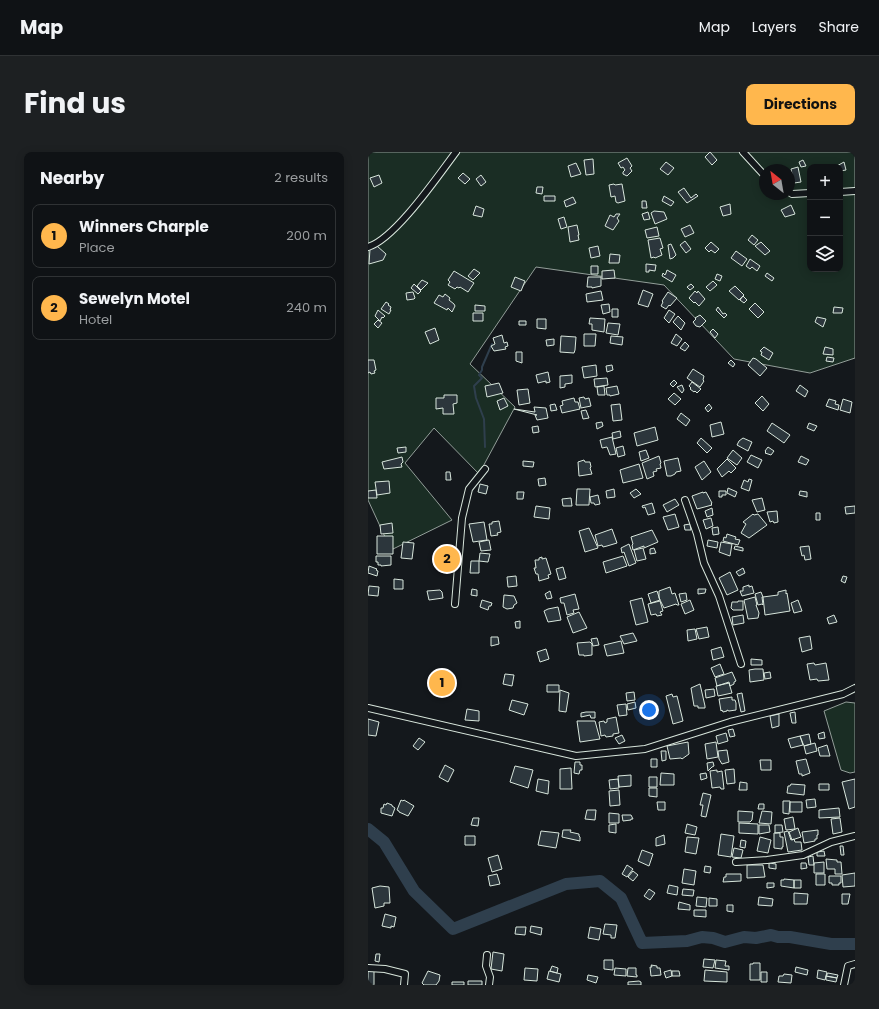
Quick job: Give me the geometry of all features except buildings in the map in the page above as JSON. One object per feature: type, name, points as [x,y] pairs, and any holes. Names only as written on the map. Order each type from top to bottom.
[{"type":"street","points":[[368,246],[379,242],[389,234],[421,197],[456,152]]},
{"type":"street","points":[[742,152],[759,170]]},
{"type":"street","points":[[843,192],[855,191]]},
{"type":"street","points":[[795,194],[807,193]]},
{"type":"street","points":[[455,604],[462,518],[469,489],[485,469]]},
{"type":"street","points":[[685,500],[697,534],[704,563],[719,596],[741,664]]},
{"type":"street","points":[[368,708],[576,756],[645,749],[730,722],[843,694],[855,688]]},
{"type":"street","points":[[736,862],[804,855],[831,842],[855,836]]},
{"type":"street","points":[[486,955],[486,966],[490,977],[489,985]]},
{"type":"street","points":[[844,985],[848,966],[855,964]]},
{"type":"street","points":[[368,968],[385,969],[405,974],[404,985]]},
{"type":"green space","points":[[368,152],[855,152],[855,358],[810,373],[734,359],[664,285],[536,267],[470,364],[515,407],[479,474],[434,428],[405,463],[452,520],[391,550],[368,500]]},
{"type":"green space","points":[[846,702],[855,703],[855,772],[850,773],[841,770],[824,711]]},
{"type":"waterway","points":[[485,447],[484,419],[476,398],[474,386],[482,378],[479,375],[492,344]]},
{"type":"waterway","points":[[368,829],[384,842],[414,891],[453,929],[566,884],[600,881],[621,898],[642,943],[687,941],[702,937],[713,938],[725,942],[744,937],[756,938],[771,935],[831,944],[855,944]]},
{"type":"place","name":"Sewelyn Motel","points":[[447,559]]},
{"type":"place","name":"Winners Charple","points":[[442,683]]}]
